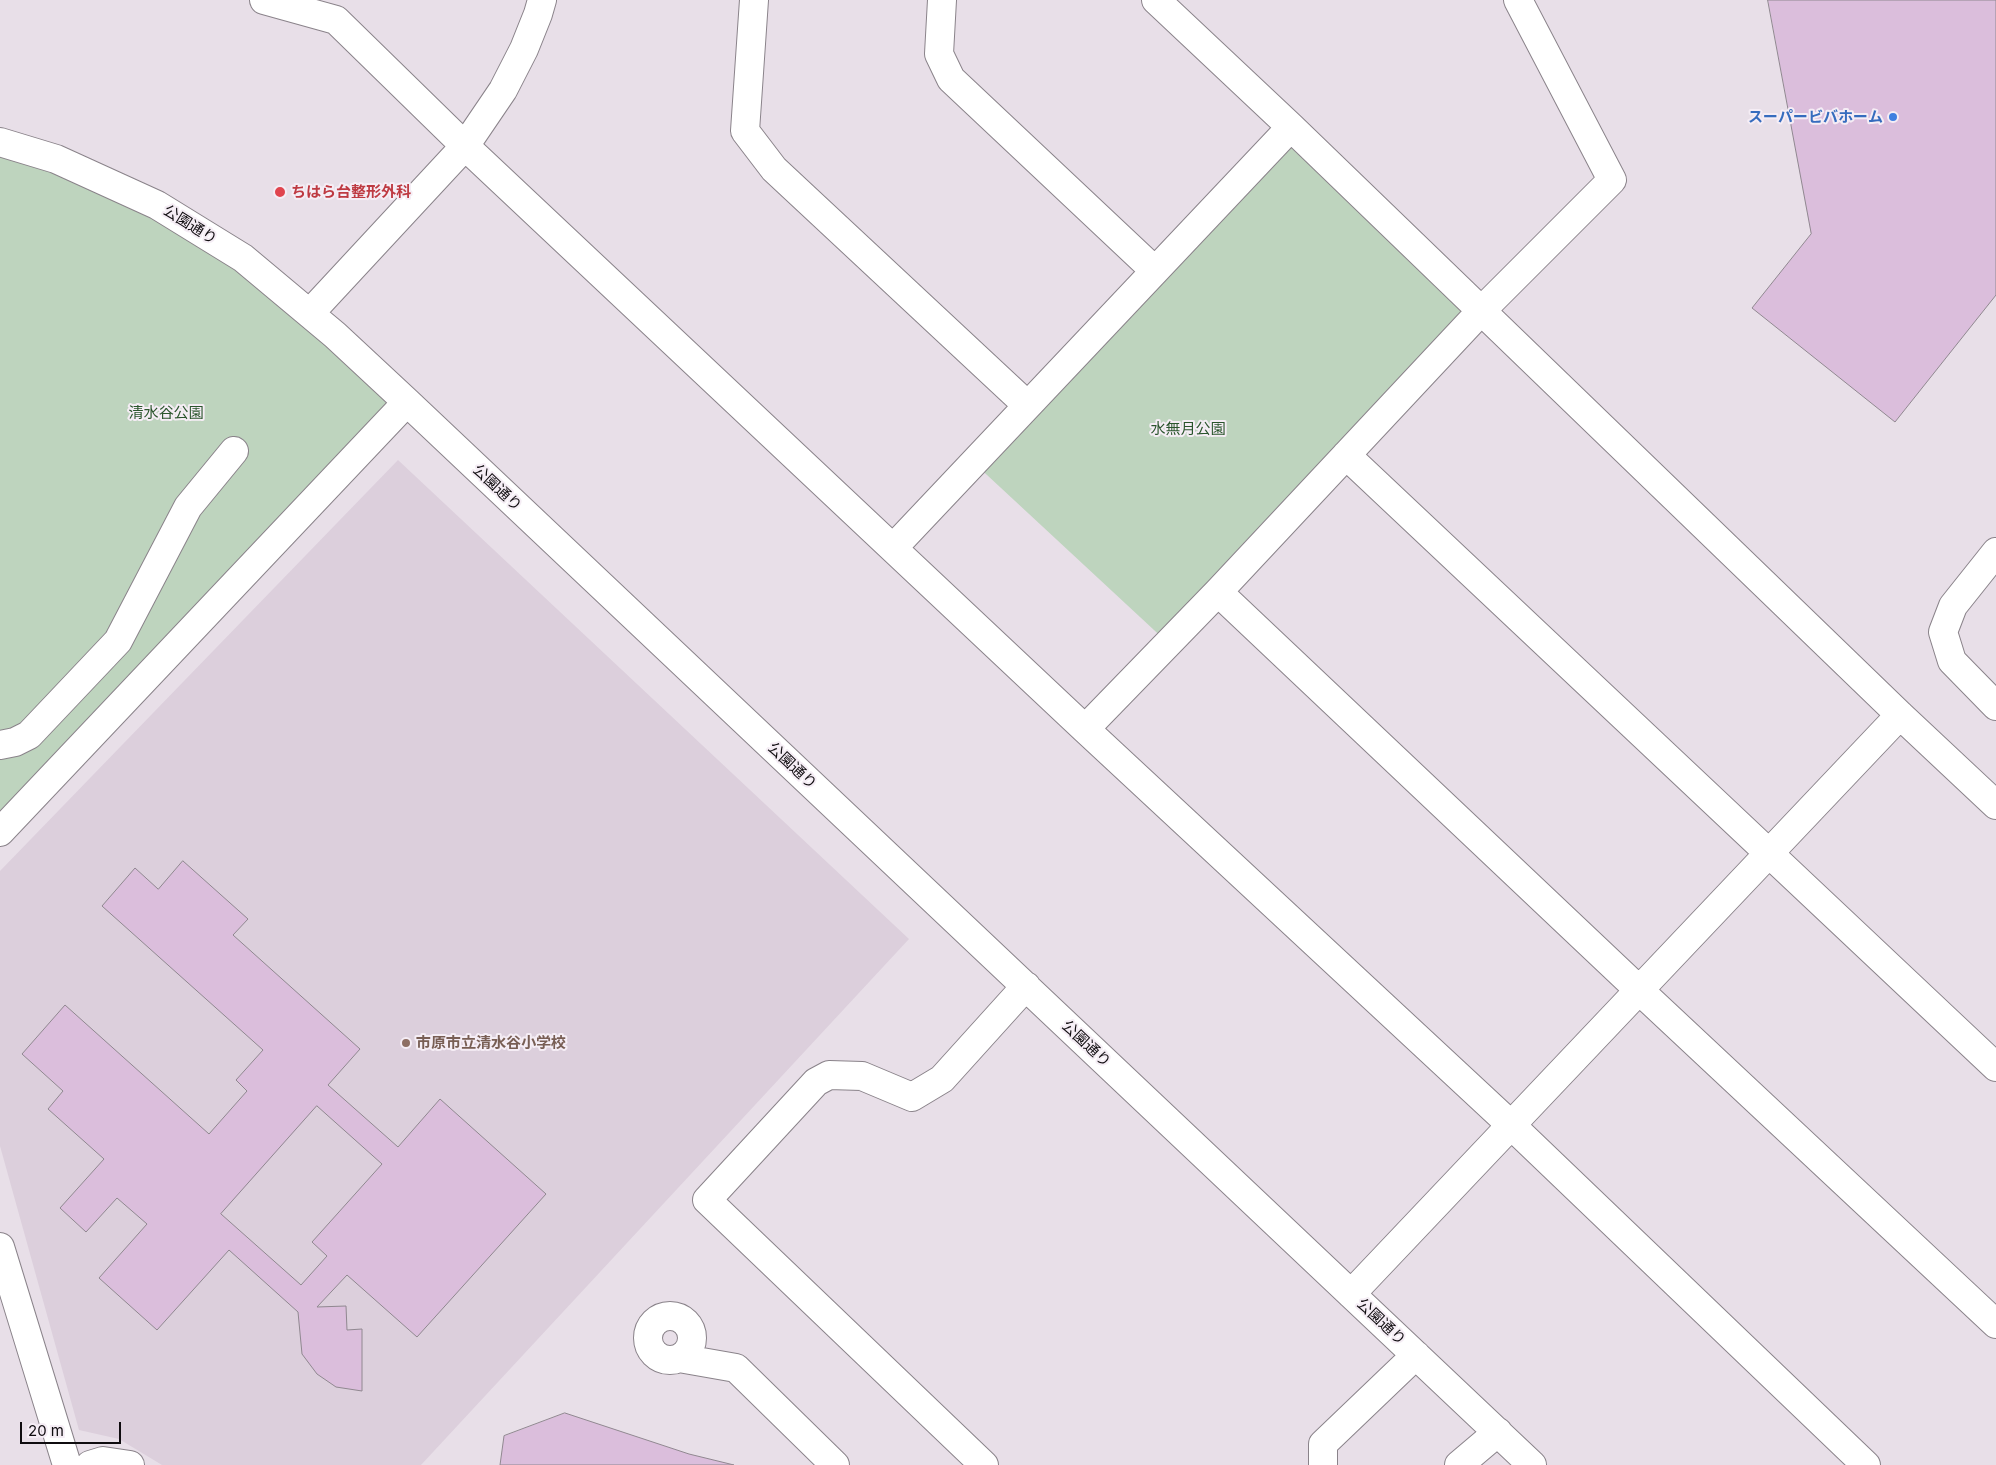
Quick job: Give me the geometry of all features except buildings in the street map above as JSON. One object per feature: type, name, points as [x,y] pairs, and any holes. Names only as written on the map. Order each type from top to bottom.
[{"type":"street","points":[[264,0],[337,10],[465,146],[894,547],[1085,729],[1511,1125],[1866,1465]]},
{"type":"street","points":[[310,313],[465,146],[503,90],[528,40],[542,0]]},
{"type":"street","points":[[754,0],[745,131],[774,169],[1027,405]]},
{"type":"street","points":[[942,0],[939,54],[951,79],[1154,270]]},
{"type":"street","points":[[1156,0],[1482,310],[1996,806]]},
{"type":"street","points":[[1085,729],[1218,592],[1482,310],[1612,180],[1518,0]]},
{"type":"street","points":[[894,547],[1291,127]]},
{"type":"street","name":"公園通り","points":[[0,142],[56,159],[157,205],[243,258],[310,313],[407,402],[1532,1465]]},
{"type":"street","points":[[0,832],[407,402]]},
{"type":"street","points":[[0,745],[15,742],[28,735],[118,641],[188,507],[234,451]]},
{"type":"street","points":[[1346,455],[1996,1067]]},
{"type":"street","points":[[1996,552],[1953,606],[1943,632],[1952,660],[1996,706]]},
{"type":"street","points":[[1218,592],[1996,1324]]},
{"type":"street","points":[[1351,1294],[1900,715]]},
{"type":"street","points":[[984,1465],[707,1200],[816,1082],[829,1075],[862,1076],[912,1097],[942,1079],[1026,986]]},
{"type":"street","points":[[0,1247],[67,1465]]},
{"type":"street","points":[[1323,1465],[1323,1444],[1416,1355]]},
{"type":"street","points":[[679,1358],[736,1368],[835,1465]]},
{"type":"street","points":[[1459,1465],[1498,1432]]},
{"type":"street","points":[[90,1465],[103,1461],[130,1465]]},
{"type":"shaded area","name":"市原市立清水谷小学校","points":[[398,460],[909,939],[421,1465],[162,1465],[119,1439],[79,1430],[0,1146],[0,871]]},
{"type":"green space","name":"水無月公園","points":[[1291,127],[1482,310],[1168,643],[973,462]]},
{"type":"green space","name":"清水谷公園","points":[[0,144],[157,205],[407,402],[0,832]]},
{"type":"place","name":"スーパービバホーム","points":[[1893,117]]},
{"type":"place","name":"ちはら台整形外科","points":[[280,192]]},
{"type":"place","name":"市原市立清水谷小学校","points":[[406,1043]]}]
